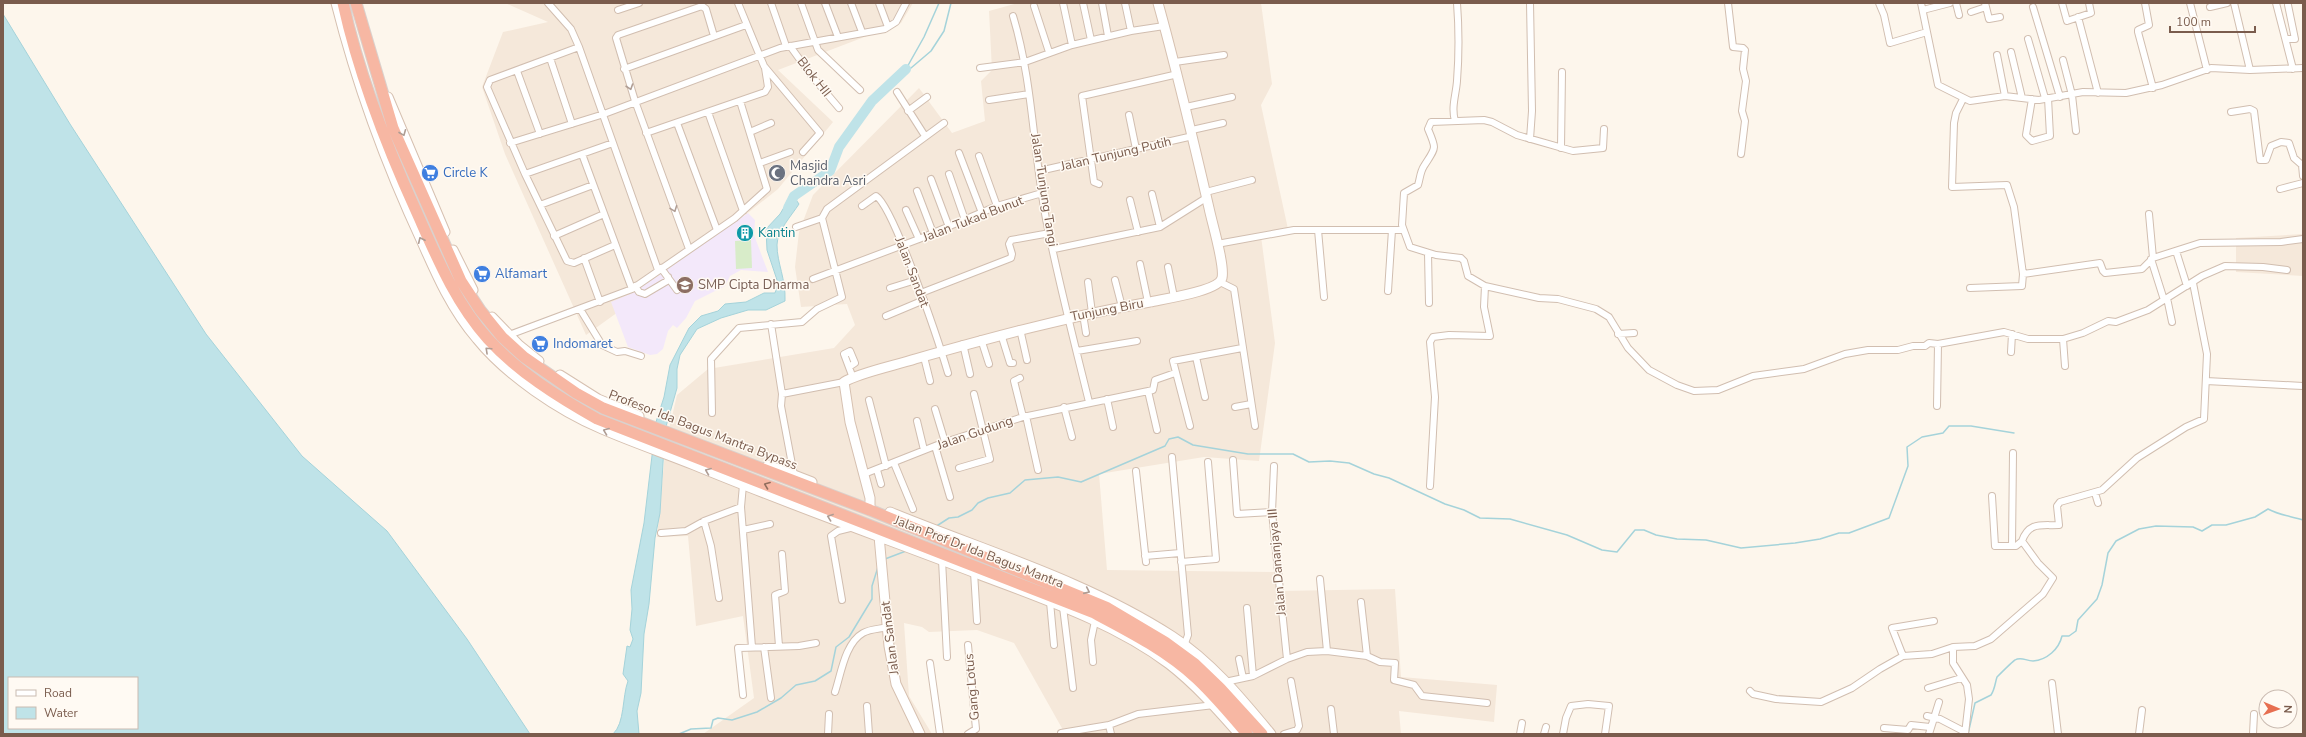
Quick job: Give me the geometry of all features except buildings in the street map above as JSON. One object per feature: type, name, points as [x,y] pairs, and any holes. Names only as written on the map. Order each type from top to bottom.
[{"type":"highway","points":[[342,3],[381,130],[415,220],[449,284],[467,313],[506,357],[540,388],[597,419],[643,441],[671,452]]},
{"type":"highway","name":"Profesor Ida Bagus Mantra Bypass","points":[[356,3],[393,128],[434,215],[461,282],[480,310],[502,337],[524,356],[576,393],[603,408],[675,433],[715,452],[871,507]]},
{"type":"highway","name":"Jalan Prof Dr Ida Bagus Mantra","points":[[671,452],[710,463],[734,477],[920,548],[1128,619],[1176,652],[1220,688],[1262,734]]},
{"type":"highway","points":[[710,463],[706,454],[715,452]]},
{"type":"highway","name":"Jalan Prof Dr Ida Bagus Mantra","points":[[871,507],[932,532],[1056,595]]},
{"type":"highway","name":"Jalan Prof Dr Ida Bagus Mantra","points":[[1176,652],[1247,734]]},
{"type":"street","points":[[336,3],[357,82],[378,142],[415,220]]},
{"type":"street","points":[[362,3],[374,56],[434,215],[476,296],[487,312],[535,359],[598,399],[647,423]]},
{"type":"street","points":[[548,3],[571,30],[579,47],[660,269],[677,290]]},
{"type":"street","points":[[618,10],[639,3]]},
{"type":"street","points":[[738,3],[764,66],[778,85],[820,132],[803,152]]},
{"type":"street","name":"Blok HII","points":[[771,3],[788,46],[810,75],[840,108]]},
{"type":"street","points":[[801,3],[818,50],[860,90]]},
{"type":"street","points":[[825,3],[838,37]]},
{"type":"street","points":[[851,3],[862,32]]},
{"type":"street","points":[[879,3],[888,27]]},
{"type":"street","points":[[1063,3],[1072,45]]},
{"type":"street","points":[[1083,3],[1091,40]]},
{"type":"street","points":[[1102,3],[1108,36]]},
{"type":"street","points":[[1125,3],[1131,31]]},
{"type":"street","points":[[1158,3],[1178,74],[1217,244],[1222,273],[1220,282],[1234,289],[1254,426]]},
{"type":"street","points":[[1455,121],[1452,112],[1457,81],[1459,31],[1457,3]]},
{"type":"street","points":[[1530,3],[1532,111],[1530,139]]},
{"type":"street","points":[[1728,3],[1733,47],[1743,48],[1744,50],[1743,69],[1746,81],[1742,111],[1745,121],[1741,154]]},
{"type":"street","points":[[1879,3],[1884,15],[1890,43],[1926,32]]},
{"type":"street","points":[[1921,3],[1938,85],[1963,99],[1970,101],[1987,100],[2006,96],[2032,99],[2060,97],[2086,92],[2115,95],[2153,88],[2207,70],[2221,68],[2250,70],[2303,68]]},
{"type":"street","points":[[1923,10],[1950,3]]},
{"type":"street","points":[[1956,3],[1959,15]]},
{"type":"street","points":[[2062,3],[2066,21],[2091,13],[2089,3]]},
{"type":"street","points":[[2145,3],[2149,25],[2138,30],[2138,33],[2153,88]]},
{"type":"street","points":[[2190,3],[2207,70]]},
{"type":"street","points":[[2210,7],[2227,3]]},
{"type":"street","points":[[2234,3],[2250,70]]},
{"type":"street","points":[[2276,3],[2293,69]]},
{"type":"street","points":[[510,143],[604,114],[634,101],[788,46],[888,27],[896,22],[905,4]]},
{"type":"street","points":[[1971,12],[1986,5],[1989,19],[2000,17]]},
{"type":"street","points":[[2286,39],[2295,39],[2288,5]]},
{"type":"street","points":[[689,249],[634,101],[616,42],[616,36],[702,6],[706,9],[714,36]]},
{"type":"street","points":[[1034,6],[1049,52]]},
{"type":"street","points":[[2033,7],[2060,97]]},
{"type":"street","name":"Jalan Tunjung Tangi","points":[[1013,16],[1025,62],[1042,193],[1068,317]]},
{"type":"street","points":[[2078,17],[2098,93]]},
{"type":"street","points":[[624,69],[746,25]]},
{"type":"street","points":[[980,68],[1025,62],[1049,52],[1091,40],[1131,31],[1164,26]]},
{"type":"street","points":[[2028,40],[2046,98],[2050,136],[2032,141],[2026,135],[2032,99]]},
{"type":"street","points":[[579,47],[490,80],[487,84],[510,143],[567,261],[573,263],[615,245]]},
{"type":"street","points":[[2012,52],[2022,98]]},
{"type":"street","points":[[1175,62],[1224,55]]},
{"type":"street","points":[[1998,55],[2006,96]]},
{"type":"street","points":[[550,58],[572,124]]},
{"type":"street","points":[[2063,60],[2072,95],[2076,131]]},
{"type":"street","points":[[646,133],[767,90],[764,66]]},
{"type":"street","points":[[517,71],[540,134]]},
{"type":"street","points":[[1561,148],[1562,72]]},
{"type":"street","points":[[1099,184],[1094,182],[1082,96],[1178,74]]},
{"type":"street","points":[[896,92],[925,136]]},
{"type":"street","points":[[989,100],[1029,94]]},
{"type":"street","points":[[908,111],[927,97]]},
{"type":"street","points":[[1186,107],[1232,97]]},
{"type":"street","points":[[1963,99],[1956,113],[1954,123],[1952,187],[2007,185],[2014,207],[2023,274],[2022,286],[1970,288]]},
{"type":"street","points":[[509,335],[600,302],[633,287],[743,211],[767,189],[740,100]]},
{"type":"street","points":[[2231,112],[2250,109],[2254,111],[2260,160],[2266,160],[2271,146],[2282,142],[2289,143],[2292,156],[2302,165],[2303,176]]},
{"type":"street","points":[[708,112],[743,211]]},
{"type":"street","points":[[1129,115],[1136,149]]},
{"type":"street","points":[[1604,129],[1603,148],[1578,152],[1517,135],[1489,121],[1435,121],[1429,124],[1428,129],[1434,142],[1435,150],[1423,167],[1418,185],[1404,193],[1402,222],[1403,230],[1410,247],[1428,253],[1462,258],[1468,276],[1485,286],[1596,308],[1609,317],[1618,334],[1638,360],[1649,370],[1677,385],[1704,391],[1725,388],[1757,375],[1804,369],[1846,354],[1868,350],[1898,350],[1913,346],[1925,346],[1930,343],[1938,344],[1980,338],[2000,332],[2035,339],[2063,339],[2083,333],[2108,321],[2116,322],[2143,312],[2215,269],[2225,266],[2263,267],[2287,270]]},
{"type":"street","points":[[677,123],[717,230]]},
{"type":"street","points":[[750,132],[771,123]]},
{"type":"street","points":[[796,227],[822,218],[827,209],[944,123]]},
{"type":"street","name":"Jalan Tunjung Putih","points":[[1039,171],[1136,149],[1223,123]]},
{"type":"street","points":[[525,174],[613,143]]},
{"type":"street","points":[[760,163],[790,152]]},
{"type":"street","points":[[582,154],[615,245],[633,287],[639,292],[645,294],[667,281],[668,278]]},
{"type":"street","points":[[960,154],[982,213]]},
{"type":"street","points":[[979,156],[997,206]]},
{"type":"street","points":[[949,174],[965,220]]},
{"type":"street","points":[[931,179],[949,227]]},
{"type":"street","points":[[1054,249],[1160,227],[1206,195],[1252,180]]},
{"type":"street","points":[[2280,189],[2303,183]]},
{"type":"street","points":[[540,205],[593,185]]},
{"type":"street","points":[[917,191],[933,233]]},
{"type":"street","name":"Jalan Tukad Bunut","points":[[813,279],[919,239],[997,206],[1042,193]]},
{"type":"street","points":[[1152,194],[1160,227]]},
{"type":"street","name":"Jalan Sandat","points":[[862,206],[874,196],[877,196],[903,245],[942,351],[948,373]]},
{"type":"street","points":[[1130,200],[1138,232]]},
{"type":"street","points":[[906,210],[919,239]]},
{"type":"street","points":[[554,236],[604,214]]},
{"type":"street","points":[[2149,214],[2152,259],[2172,322]]},
{"type":"street","points":[[712,412],[710,364],[712,358],[739,328],[802,322],[817,309],[840,300],[842,295],[822,218]]},
{"type":"street","points":[[1217,244],[1281,232],[1318,230],[1403,230]]},
{"type":"street","points":[[1318,230],[1324,297]]},
{"type":"street","points":[[1388,291],[1392,230]]},
{"type":"street","points":[[921,294],[1011,258],[1012,254],[1009,244],[1011,240],[1050,233]]},
{"type":"street","points":[[2023,274],[2099,263],[2105,273],[2142,269],[2152,259],[2200,243],[2281,242],[2303,239]]},
{"type":"street","points":[[1992,496],[1994,545],[2019,545],[2026,531],[2036,525],[2059,525],[2057,506],[2060,502],[2104,488],[2137,458],[2186,427],[2203,420],[2206,381],[2206,347],[2190,284],[2176,251]]},
{"type":"street","points":[[1428,253],[1429,303]]},
{"type":"street","points":[[584,258],[600,302]]},
{"type":"street","points":[[1140,264],[1148,302]]},
{"type":"street","points":[[1168,267],[1174,297]]},
{"type":"street","points":[[890,288],[916,280]]},
{"type":"street","points":[[1115,280],[1122,307]]},
{"type":"street","points":[[1088,282],[1092,313]]},
{"type":"street","name":"Tunjung Biru","points":[[844,382],[963,344],[1068,317],[1174,297],[1214,287],[1220,282]]},
{"type":"street","points":[[1430,486],[1435,397],[1430,342],[1433,337],[1449,335],[1490,336],[1484,307],[1485,286]]},
{"type":"street","points":[[886,316],[924,300]]},
{"type":"street","points":[[580,309],[602,346],[616,352],[625,351],[641,356]]},
{"type":"street","points":[[1083,314],[1086,333]]},
{"type":"street","points":[[1068,317],[1089,402]]},
{"type":"street","points":[[771,324],[782,394],[781,406],[794,475]]},
{"type":"street","points":[[1020,329],[1027,360]]},
{"type":"street","points":[[1618,334],[1634,333]]},
{"type":"street","points":[[1001,334],[1010,363],[1013,363]]},
{"type":"street","points":[[2011,352],[2012,334]]},
{"type":"street","points":[[982,339],[989,364]]},
{"type":"street","points":[[2063,339],[2065,366]]},
{"type":"street","points":[[1077,351],[1137,341]]},
{"type":"street","points":[[963,344],[970,374]]},
{"type":"street","points":[[1937,406],[1938,344]]},
{"type":"street","points":[[1190,426],[1173,361],[1242,348]]},
{"type":"street","points":[[924,357],[930,381]]},
{"type":"street","points":[[1196,357],[1205,396]]},
{"type":"street","points":[[849,367],[853,378]]},
{"type":"street","points":[[1157,430],[1148,391],[1155,388],[1154,380],[1175,373]]},
{"type":"street","points":[[1020,378],[1014,381],[1025,416],[1038,470]]},
{"type":"street","points":[[2206,381],[2303,386]]},
{"type":"street","points":[[782,394],[844,382],[850,422],[871,507]]},
{"type":"street","name":"Jalan Gudung","points":[[864,474],[945,442],[1025,416],[1148,391]]},
{"type":"street","points":[[959,468],[990,459],[974,394]]},
{"type":"street","points":[[1107,399],[1113,427]]},
{"type":"street","points":[[869,400],[886,466]]},
{"type":"street","points":[[1235,407],[1251,404]]},
{"type":"street","points":[[1064,407],[1072,437]]},
{"type":"street","points":[[935,409],[945,442]]},
{"type":"street","points":[[917,421],[924,450]]},
{"type":"street","points":[[675,433],[794,475],[871,507]]},
{"type":"street","points":[[935,446],[950,497]]},
{"type":"street","points":[[671,452],[734,477],[743,485],[879,536],[907,543]]},
{"type":"street","points":[[2012,546],[2013,453]]},
{"type":"street","points":[[1172,457],[1188,635],[1176,652]]},
{"type":"street","points":[[1233,460],[1236,514],[1272,512]]},
{"type":"street","points":[[1181,562],[1216,559],[1208,462]]},
{"type":"street","points":[[894,463],[913,509]]},
{"type":"street","name":"Jalan Dananjaya III","points":[[1274,466],[1272,512],[1287,659]]},
{"type":"street","points":[[877,470],[881,484]]},
{"type":"street","points":[[1136,471],[1146,559],[1180,553]]},
{"type":"street","points":[[743,485],[741,507],[752,647]]},
{"type":"street","points":[[2095,492],[2098,503]]},
{"type":"street","points":[[661,532],[686,532],[704,521],[741,507]]},
{"type":"street","points":[[704,521],[711,546],[719,598]]},
{"type":"street","points":[[743,530],[770,524]]},
{"type":"street","points":[[842,600],[831,536],[838,531],[855,527]]},
{"type":"street","points":[[932,532],[1034,568],[1112,602],[1176,652],[1225,682],[1271,734]]},
{"type":"street","name":"Jalan Sandat","points":[[879,536],[888,627],[896,684],[904,706],[920,734]]},
{"type":"street","points":[[1750,691],[1753,694],[1776,699],[1822,702],[1852,688],[1880,669],[1903,656],[1932,654],[1953,647],[1975,646],[1991,639],[2043,594],[2052,583],[2053,578],[2038,563],[2022,541]]},
{"type":"street","points":[[920,548],[942,560],[974,572],[1056,595],[1063,607],[1073,688]]},
{"type":"street","points":[[779,646],[775,595],[785,591],[782,554]]},
{"type":"street","points":[[942,560],[948,657]]},
{"type":"street","points":[[974,572],[977,621]]},
{"type":"street","points":[[1320,579],[1327,651]]},
{"type":"street","points":[[1054,645],[1056,595]]},
{"type":"street","points":[[1361,602],[1367,656]]},
{"type":"street","points":[[1063,607],[1095,621],[1138,644],[1176,652],[1201,691],[1239,734]]},
{"type":"street","points":[[1247,608],[1253,676]]},
{"type":"street","points":[[1093,662],[1091,640],[1095,621]]},
{"type":"street","points":[[1903,656],[1892,628],[1934,621]]},
{"type":"street","points":[[835,692],[849,650],[854,641],[862,633],[888,627]]},
{"type":"street","points":[[743,695],[737,650],[738,648],[799,646],[816,643]]},
{"type":"street","name":"Gang Lotus","points":[[968,645],[976,729],[968,734]]},
{"type":"street","points":[[764,647],[771,698]]},
{"type":"street","points":[[1930,717],[1965,733],[1970,704],[1967,685],[1961,678],[1953,663],[1953,647]]},
{"type":"street","points":[[1225,682],[1253,676],[1287,659],[1307,652],[1327,651],[1367,656],[1380,662],[1395,663],[1394,680],[1414,685],[1422,696],[1487,703]]},
{"type":"street","points":[[1239,659],[1243,678]]},
{"type":"street","points":[[930,663],[940,734]]},
{"type":"street","points":[[1928,688],[1961,678]]},
{"type":"street","points":[[1284,734],[1297,730],[1299,726],[1291,681]]},
{"type":"street","points":[[2052,683],[2058,734]]},
{"type":"street","points":[[1929,734],[1930,717],[1939,702]]},
{"type":"street","points":[[1563,734],[1566,718],[1571,706],[1588,704],[1609,706],[1605,734]]},
{"type":"street","points":[[1062,733],[1109,725],[1138,714],[1214,705]]},
{"type":"street","points":[[867,706],[869,734]]},
{"type":"street","points":[[1330,709],[1334,734]]},
{"type":"street","points":[[2139,734],[2142,710]]},
{"type":"street","points":[[828,734],[829,714]]},
{"type":"street","points":[[2253,734],[2254,714]]},
{"type":"street","points":[[1520,734],[1522,723]]},
{"type":"street","points":[[1109,725],[1111,734]]},
{"type":"street","points":[[1884,728],[1908,730],[1911,725],[1930,726]]},
{"type":"street","points":[[1544,734],[1546,727]]},
{"type":"shaded area","points":[[505,3],[913,3],[901,23],[778,70],[833,122],[778,189],[671,274],[586,335],[505,154],[482,87],[503,32],[548,22]]},
{"type":"shaded area","points":[[1018,3],[1261,3],[1272,84],[1261,105],[1288,229],[1261,236],[1275,343],[1259,461],[1204,457],[1099,474],[1107,570],[1275,572],[1279,591],[1395,589],[1401,677],[1497,685],[1494,722],[1399,711],[1401,734],[1075,734],[1063,730],[1014,643],[977,630],[929,632],[922,627],[904,623],[909,696],[932,734],[703,734],[754,698],[743,616],[696,626],[688,536],[657,537],[666,442],[677,395],[708,369],[834,348],[855,325],[847,304],[801,307],[795,267],[799,232],[813,195],[919,88],[952,133],[985,121],[981,81],[992,70],[989,11]]},
{"type":"shaded area","name":"SMP Cipta Dharma","points":[[748,213],[755,220],[754,235],[768,272],[741,270],[730,276],[725,286],[695,301],[686,318],[677,328],[673,325],[668,331],[663,349],[657,354],[650,355],[628,347],[611,302],[635,292]]},
{"type":"shaded area","points":[[2303,234],[2303,276],[2236,272],[2236,238]]},
{"type":"green space","points":[[751,240],[752,268],[736,269],[735,241]]},
{"type":"water","points":[[3,14],[70,124],[206,334],[302,456],[387,531],[467,639],[530,734],[3,734]]},
{"type":"water","points":[[792,194],[799,204],[779,234],[777,245],[785,301],[766,310],[748,310],[721,318],[697,329],[680,355],[677,369],[677,388],[665,430],[660,513],[655,538],[649,604],[644,634],[641,693],[637,711],[639,734],[613,734],[620,723],[628,681],[623,674],[627,646],[630,647],[633,639],[630,630],[632,609],[631,590],[644,523],[656,422],[664,397],[670,365],[689,328],[701,316],[718,311],[725,304],[746,302],[764,293],[775,293],[778,283],[767,250],[766,229],[780,214]]},
{"type":"waterway","points":[[906,69],[924,37],[939,3]]},
{"type":"waterway","points":[[906,69],[911,68],[931,51],[944,31],[951,3]]},
{"type":"waterway","points":[[788,208],[794,196],[830,171],[839,147],[872,101],[906,69]]},
{"type":"waterway","points":[[935,527],[949,518],[958,517],[972,510],[978,503],[988,498],[1010,493],[1025,480],[1058,477],[1081,482],[1165,446],[1169,439],[1178,437],[1193,445],[1248,454],[1293,454],[1309,462],[1330,461],[1349,463],[1374,474],[1389,478],[1445,504],[1464,510],[1480,518],[1510,519],[1567,535],[1602,550],[1617,552],[1635,530],[1644,530],[1656,535],[1677,539],[1706,540],[1741,548],[1820,539],[1839,533],[1849,533],[1889,518],[1908,466],[1907,447],[1922,437],[1943,433],[1949,426],[1971,426],[2014,433]]},
{"type":"waterway","points":[[1968,734],[1975,703],[1991,695],[1997,677],[2017,659],[2033,661],[2048,656],[2058,645],[2062,636],[2069,636],[2076,631],[2078,620],[2097,599],[2102,585],[2108,553],[2116,541],[2139,529],[2156,526],[2193,527],[2202,531],[2212,525],[2226,525],[2255,517],[2268,509],[2303,520]]},
{"type":"waterway","points":[[885,559],[906,551]]},
{"type":"waterway","points":[[679,734],[691,729],[711,728],[713,720],[718,718],[732,720],[757,712],[781,698],[796,685],[815,681],[831,671],[836,647],[849,637],[872,599],[872,586],[878,567]]},
{"type":"place","name":"Circle K","points":[[430,173]]},
{"type":"place","name":"Masjid Chandra Asri","points":[[777,173]]},
{"type":"place","name":"Kantin","points":[[745,233]]},
{"type":"place","name":"Alfamart","points":[[482,274]]},
{"type":"place","name":"SMP Cipta Dharma","points":[[685,285]]},
{"type":"place","name":"Indomaret","points":[[540,344]]}]
